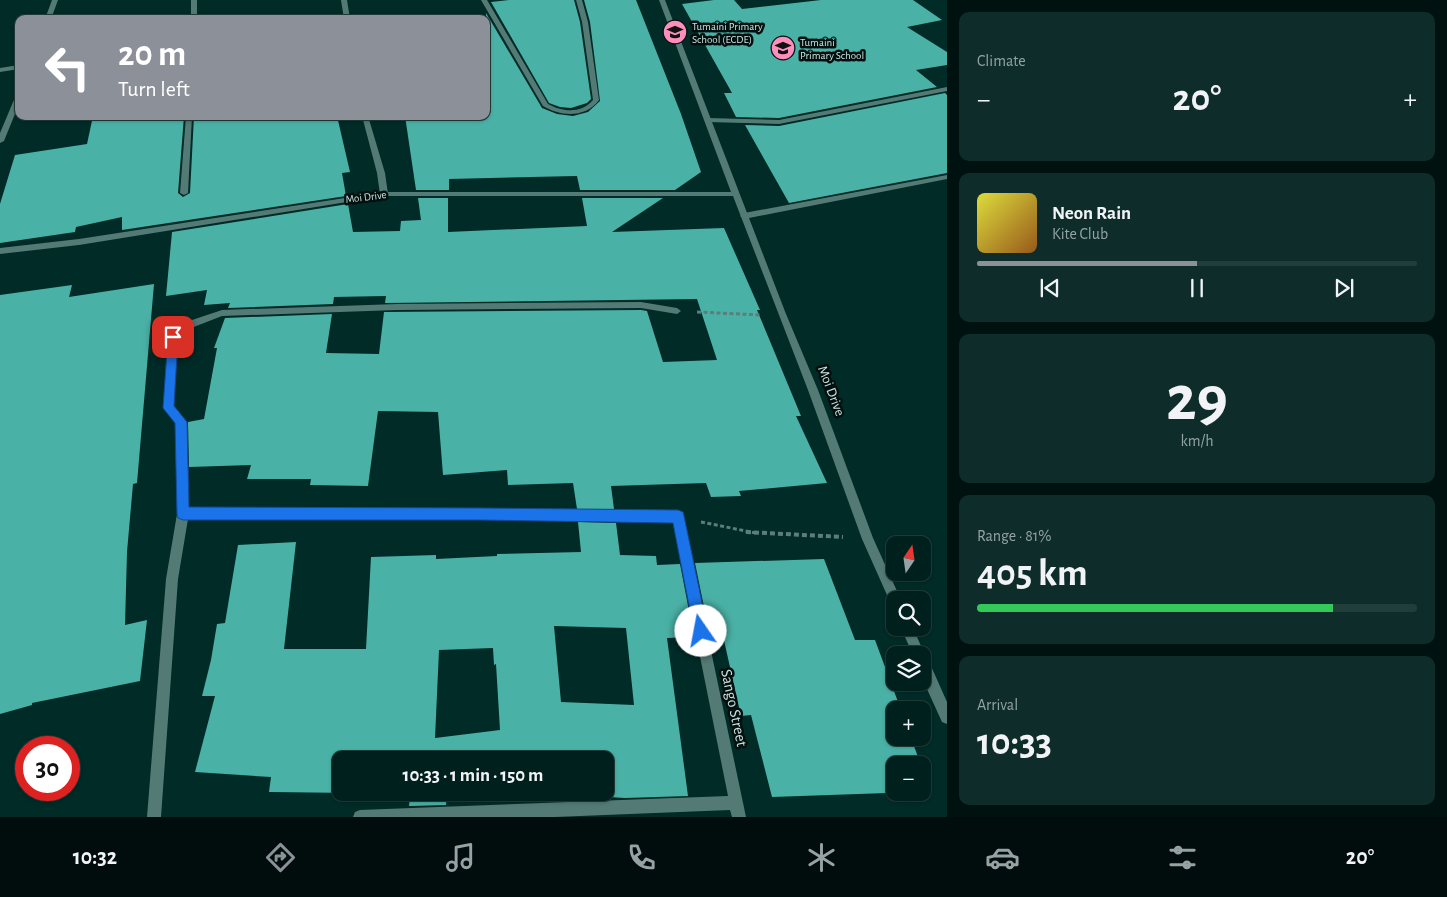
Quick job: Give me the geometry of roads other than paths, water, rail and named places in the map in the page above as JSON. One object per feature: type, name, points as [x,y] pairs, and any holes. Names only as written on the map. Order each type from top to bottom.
[{"type":"street","points":[[50,15],[56,0]]},
{"type":"street","points":[[194,0],[194,15]]},
{"type":"street","points":[[344,0],[346,15]]},
{"type":"street","points":[[484,0],[545,105],[551,110],[566,112],[580,112],[590,108],[596,100],[586,22],[580,0]]},
{"type":"street","name":"Moi Drive","points":[[662,0],[782,314],[814,390],[868,538],[891,591]]},
{"type":"street","points":[[0,70],[15,68]]},
{"type":"street","points":[[707,120],[779,122],[947,88]]},
{"type":"street","points":[[0,141],[15,105]]},
{"type":"street","points":[[184,193],[189,120]]},
{"type":"street","points":[[366,120],[381,172],[384,194]]},
{"type":"street","points":[[744,216],[947,177]]},
{"type":"street","name":"Moi Drive","points":[[0,251],[79,242],[384,194],[736,194]]},
{"type":"street","points":[[154,817],[172,579],[183,514],[181,422],[168,408],[173,337],[183,327],[222,313],[262,311],[641,305],[676,311]]},
{"type":"street","name":"Sango Street","points":[[183,514],[678,516],[738,810]]},
{"type":"street","points":[[931,682],[947,717]]},
{"type":"street","points":[[360,817],[738,810]]},
{"type":"place","name":"Tumaini Primary School (ECDE)","points":[[675,32]]},
{"type":"place","name":"Tumaini Primary School","points":[[783,48]]}]
